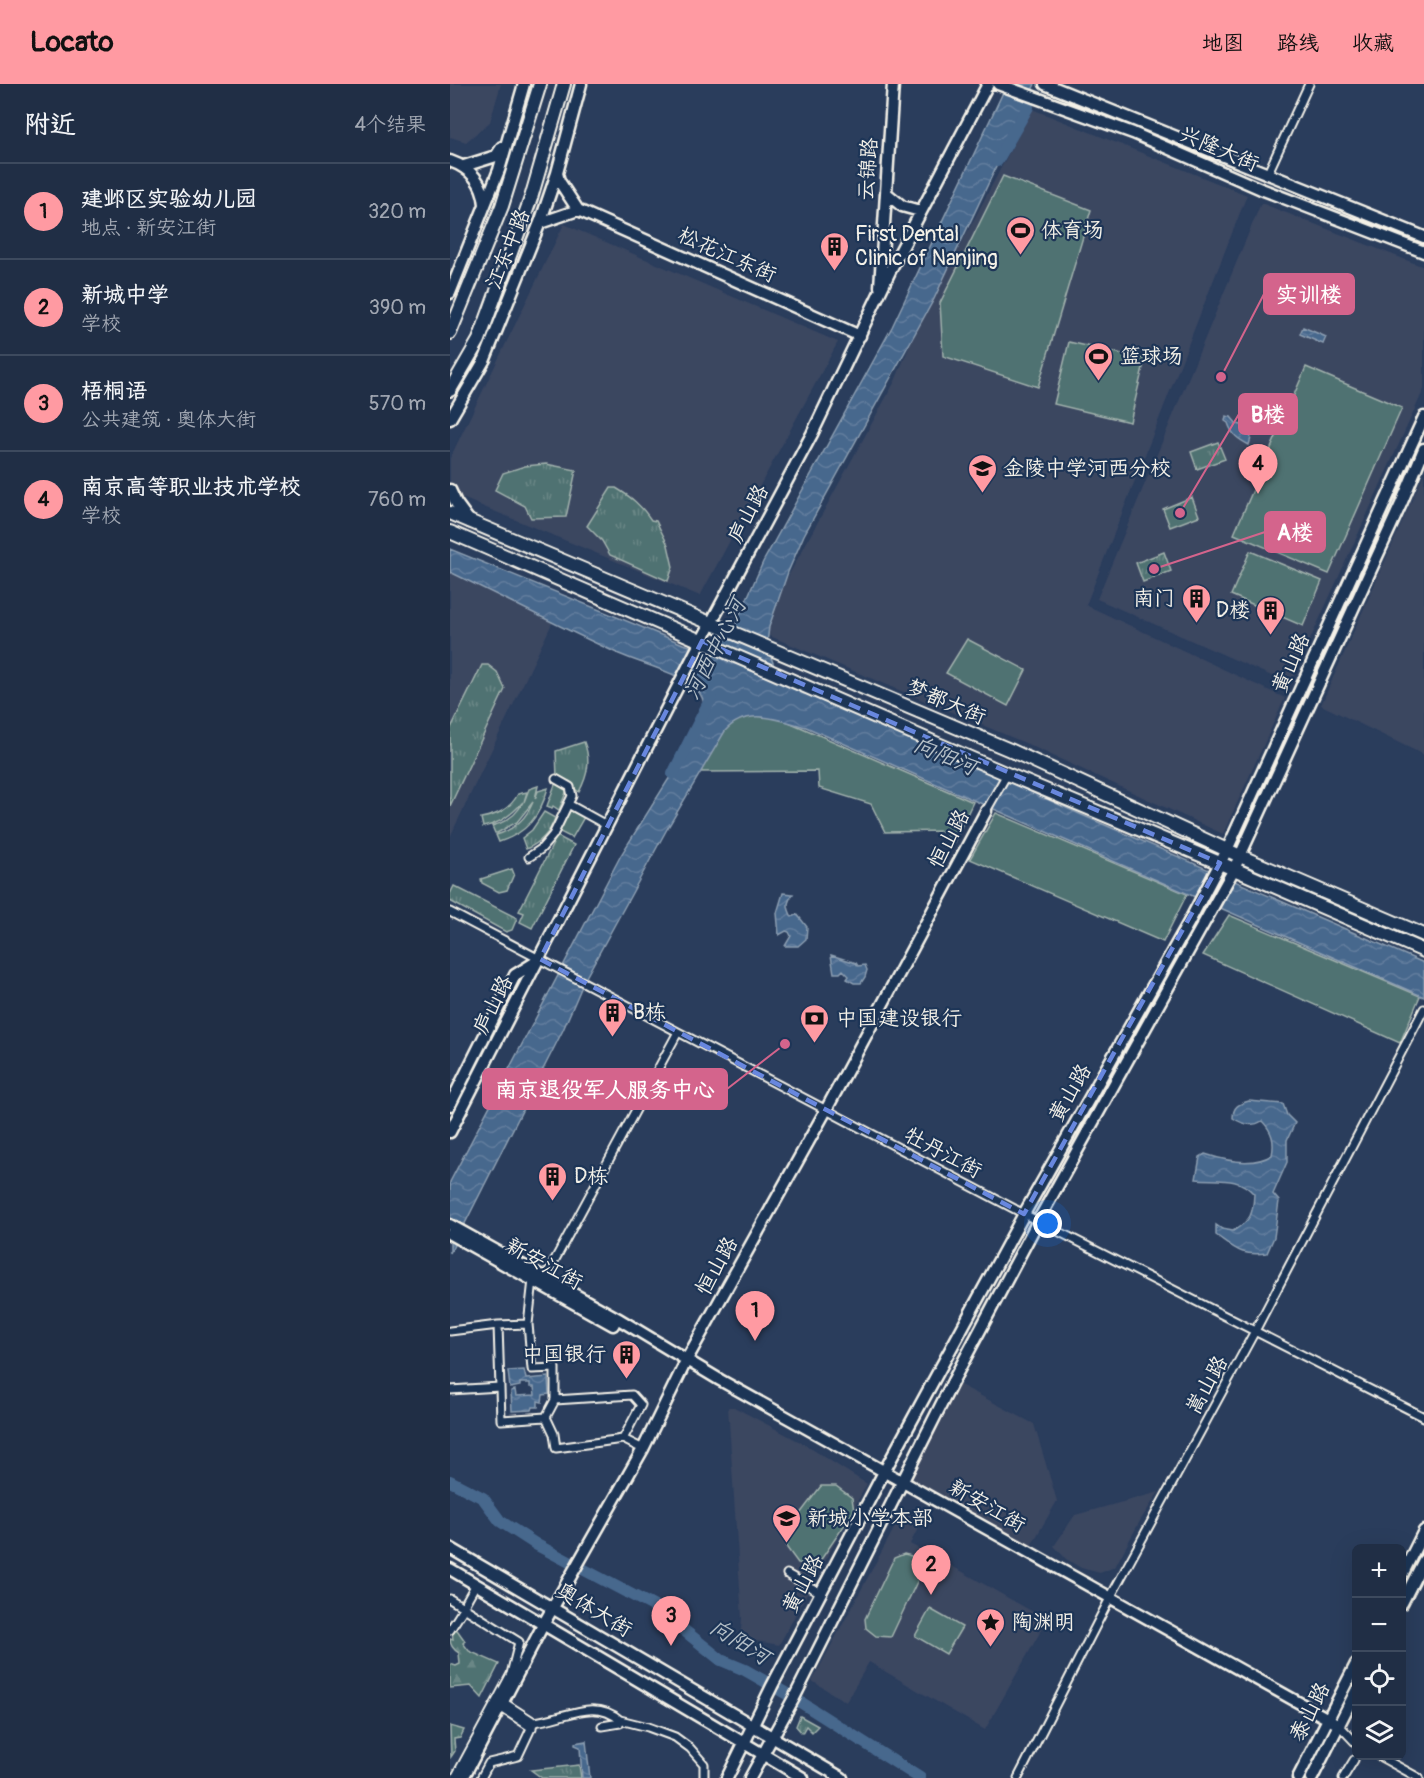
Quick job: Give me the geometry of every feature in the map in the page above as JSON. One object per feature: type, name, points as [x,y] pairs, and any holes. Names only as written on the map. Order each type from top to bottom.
[{"type":"main road","name":"江东中路","points":[[450,294],[485,207],[524,84]]},
{"type":"main road","name":"江东中路","points":[[450,333],[510,183],[540,84]]},
{"type":"main road","name":"江东中路","points":[[450,390],[479,340],[531,198],[564,84]]},
{"type":"main road","name":"江东中路","points":[[450,419],[485,359],[540,223],[557,173],[581,84]]},
{"type":"main road","name":"云锦路","points":[[880,293],[893,84]]},
{"type":"main road","name":"庐山路","points":[[450,1132],[695,653],[706,643],[716,626],[920,211],[988,84]]},
{"type":"main road","name":"兴隆大街","points":[[998,84],[1133,133],[1261,189],[1424,252]]},
{"type":"main road","name":"兴隆大街","points":[[1045,84],[1424,237]]},
{"type":"main road","points":[[464,166],[496,156],[508,136]]},
{"type":"main road","points":[[450,161],[464,166],[476,179],[484,194],[485,207]]},
{"type":"main road","points":[[540,223],[578,210],[559,181],[557,173]]},
{"type":"main road","points":[[886,193],[902,206],[920,211]]},
{"type":"main road","name":"松花江东街","points":[[578,210],[860,336]]},
{"type":"main road","name":"黄山路","points":[[727,1778],[885,1470],[1024,1214],[1209,886],[1424,417]]},
{"type":"main road","name":"黄山路","points":[[750,1778],[904,1481],[952,1381],[1038,1221],[1215,907],[1401,504],[1424,449]]},
{"type":"main road","points":[[450,490],[456,503],[470,522]]},
{"type":"main road","name":"梦都大街","points":[[450,513],[1010,750],[1240,856],[1424,935]]},
{"type":"main road","name":"梦都大街","points":[[454,535],[1424,951]]},
{"type":"main road","name":"恒山路","points":[[463,1778],[543,1625],[643,1449],[687,1359],[826,1110],[986,811]]},
{"type":"main road","name":"庐山路","points":[[450,1105],[515,975],[539,960]]},
{"type":"main road","name":"新安江街","points":[[450,1225],[468,1240],[533,1280],[614,1324],[617,1318]]},
{"type":"main road","name":"新安江街","points":[[450,1234],[468,1240],[545,1278],[720,1380],[1339,1725]]},
{"type":"main road","points":[[1406,1565],[1424,1531]]},
{"type":"main road","name":"奥体大街","points":[[450,1548],[842,1778]]},
{"type":"main road","points":[[1404,1598],[1424,1560]]},
{"type":"main road","name":"奥体大街","points":[[450,1569],[802,1778]]},
{"type":"main road","name":"泰山路","points":[[1298,1778],[1352,1672]]},
{"type":"main road","name":"泰山路","points":[[1312,1778],[1352,1699]]},
{"type":"street","points":[[1268,175],[1310,84]]},
{"type":"street","name":"恒山路","points":[[986,811],[1007,774]]},
{"type":"street","points":[[529,857],[541,849],[553,835],[572,796],[570,787],[556,779]]},
{"type":"street","points":[[568,804],[608,825]]},
{"type":"street","name":"牡丹江街","points":[[450,912],[1024,1214],[1424,1418]]},
{"type":"street","name":"嵩山路","points":[[1018,1778],[1110,1598],[1255,1331],[1424,1009]]},
{"type":"street","points":[[545,1278],[678,1032]]},
{"type":"street","points":[[533,1280],[528,1324],[532,1369],[555,1368],[555,1400],[546,1417]]},
{"type":"street","points":[[450,1331],[528,1324]]},
{"type":"street","points":[[498,1325],[501,1420],[546,1417]]},
{"type":"street","points":[[450,1390],[500,1387]]},
{"type":"street","points":[[555,1400],[632,1395],[641,1406],[622,1439]]},
{"type":"street","points":[[546,1417],[554,1434],[556,1448],[622,1439],[643,1449]]},
{"type":"street","points":[[787,1574],[821,1593]]},
{"type":"street","points":[[450,1630],[476,1584]]},
{"type":"street","points":[[450,1599],[519,1642],[511,1674],[455,1778]]},
{"type":"street","points":[[502,1704],[533,1725],[577,1712],[602,1709],[611,1712],[620,1720],[648,1727],[684,1743],[704,1764],[704,1778]]},
{"type":"street","points":[[602,1726],[620,1723],[620,1720]]},
{"type":"street","points":[[481,1778],[489,1763],[518,1756],[533,1725]]},
{"type":"street","points":[[1339,1725],[1352,1739]]},
{"type":"street","points":[[1344,1778],[1354,1760]]},
{"type":"street","points":[[1388,1760],[1419,1778]]},
{"type":"highlighted area","points":[[702,641],[1220,863],[1024,1214],[540,959]]},
{"type":"shaded area","points":[[450,84],[501,84],[490,122],[466,142],[450,137]]},
{"type":"shaded area","name":"金陵中学河西分校","points":[[1032,109],[1247,195],[1086,605],[1285,698],[1223,834],[1025,743],[758,631],[895,381],[917,328]]},
{"type":"shaded area","points":[[1261,203],[1424,267],[1424,389],[1290,684],[1097,599]]},
{"type":"shaded area","points":[[564,224],[838,342],[700,596],[450,493],[450,458]]},
{"type":"shaded area","points":[[1424,473],[1424,755],[1321,705]]},
{"type":"shaded area","points":[[450,571],[557,613],[450,837]]},
{"type":"shaded area","points":[[953,1381],[1034,1424],[1057,1501],[1028,1551],[904,1481]]},
{"type":"shaded area","name":"新城小学本部","points":[[728,1407],[734,1407],[804,1444],[867,1484],[779,1645],[740,1638],[742,1619]]},
{"type":"shaded area","points":[[1159,1492],[1115,1567],[1100,1573],[1081,1568],[1066,1559],[1054,1546],[1075,1515]]},
{"type":"shaded area","points":[[904,1510],[923,1519],[910,1544],[1047,1620],[985,1730],[869,1662],[846,1702],[812,1681]]},
{"type":"green space","name":"体育场","points":[[1003,176],[1091,210],[1038,387],[943,356],[940,303]]},
{"type":"green space","name":"篮球场","points":[[1069,342],[1145,359],[1130,422],[1054,404]]},
{"type":"green space","points":[[1306,367],[1402,408],[1329,574],[1234,534]]},
{"type":"green space","points":[[1218,442],[1225,459],[1197,469],[1191,452]]},
{"type":"green space","points":[[546,464],[576,470],[566,517],[531,518],[525,506],[495,490],[503,473],[525,466]]},
{"type":"green space","points":[[611,488],[616,488],[626,495],[651,520],[656,521],[668,545],[673,567],[668,581],[610,555],[602,541],[587,526]]},
{"type":"green space","points":[[1192,497],[1199,516],[1170,527],[1163,509]]},
{"type":"green space","points":[[1250,551],[1322,581],[1303,626],[1231,595]]},
{"type":"green space","points":[[1164,552],[1171,571],[1143,582],[1136,563]]},
{"type":"green space","points":[[967,639],[1026,670],[1008,706],[946,673]]},
{"type":"green space","points":[[482,665],[488,665],[497,672],[505,689],[450,806],[450,730]]},
{"type":"green space","points":[[745,703],[973,802],[951,848],[945,831],[885,832],[871,804],[819,788],[818,771],[701,772],[724,711]]},
{"type":"green space","points":[[584,742],[588,767],[579,792],[557,778],[556,751]]},
{"type":"green space","points":[[556,782],[567,790],[559,810],[553,806],[552,808],[547,806]]},
{"type":"green space","points":[[538,786],[535,799],[538,791],[548,788],[541,807],[531,822],[517,834],[499,842],[496,835],[518,823],[527,814],[533,802],[517,822],[497,833],[492,826],[518,811],[523,802],[505,818],[483,827],[481,818],[503,810],[518,794],[527,792],[524,802],[529,789]]},
{"type":"green space","points":[[569,810],[584,817],[572,838],[558,831]]},
{"type":"green space","points":[[544,812],[555,818],[553,823],[544,837],[526,849],[522,838],[532,830]]},
{"type":"green space","points":[[996,813],[1187,894],[1163,942],[970,859]]},
{"type":"green space","points":[[557,836],[574,845],[532,928],[520,922],[524,913],[519,911]]},
{"type":"green space","points":[[512,869],[514,874],[507,890],[499,892],[482,883],[481,879]]},
{"type":"green space","points":[[454,886],[517,918],[512,930],[506,932],[450,901],[450,894]]},
{"type":"green space","points":[[1229,915],[1420,996],[1400,1043],[1203,955]]},
{"type":"green space","points":[[821,1486],[836,1486],[852,1498],[854,1511],[818,1564],[798,1563],[787,1548],[787,1531]]},
{"type":"green space","points":[[904,1554],[916,1558],[923,1569],[891,1637],[876,1636],[866,1628],[865,1619],[894,1558]]},
{"type":"green space","points":[[930,1609],[962,1627],[946,1654],[915,1636]]},
{"type":"green space","points":[[455,1627],[469,1651],[499,1664],[482,1698],[471,1686],[450,1688],[450,1664],[456,1666],[460,1664],[459,1653],[450,1641],[450,1639],[453,1640],[452,1630]]},
{"type":"green space","points":[[800,1716],[818,1726],[812,1732],[806,1726],[802,1733],[796,1726]]},
{"type":"green space","points":[[450,1726],[464,1730],[460,1738],[454,1739],[455,1751],[451,1757]]},
{"type":"green space","points":[[579,1765],[581,1778],[542,1778],[531,1770]]},
{"type":"water","points":[[1007,84],[1035,84],[934,299],[804,535],[769,627],[767,644],[774,666],[791,683],[1082,815],[1424,963],[1424,997],[806,727],[763,717],[743,719],[725,731],[667,829],[585,979],[563,1030],[450,1253],[450,1182],[621,855],[700,729],[704,709],[703,699],[689,683],[660,669],[619,654],[450,572],[450,549],[683,644],[705,650],[715,649],[725,641],[734,628],[763,562],[892,327]]},
{"type":"water","points":[[1303,327],[1326,337],[1323,344],[1300,334]]},
{"type":"water","points":[[1226,416],[1231,417],[1237,424],[1247,426],[1251,438],[1249,445],[1234,434],[1225,421]]},
{"type":"water","points":[[783,893],[793,894],[788,903],[790,914],[792,917],[797,914],[807,927],[806,939],[798,946],[785,946],[791,936],[789,932],[786,931],[779,935],[777,913]]},
{"type":"water","points":[[831,955],[856,963],[858,966],[865,965],[867,970],[861,983],[854,983],[847,979],[849,976],[843,970],[840,973],[834,973]]},
{"type":"water","points":[[1249,1101],[1283,1104],[1287,1115],[1295,1123],[1287,1140],[1287,1162],[1273,1194],[1279,1201],[1274,1237],[1267,1253],[1245,1253],[1216,1235],[1216,1225],[1233,1231],[1244,1224],[1252,1212],[1254,1194],[1242,1184],[1235,1182],[1196,1179],[1200,1157],[1205,1154],[1230,1161],[1248,1162],[1265,1159],[1272,1155],[1272,1136],[1262,1121],[1248,1124],[1233,1118],[1237,1106]]},
{"type":"water","points":[[524,1370],[526,1379],[548,1377],[549,1394],[543,1395],[542,1402],[538,1401],[538,1407],[533,1407],[532,1410],[512,1411],[511,1391],[515,1390],[516,1396],[535,1395],[534,1387],[530,1387],[530,1383],[520,1383],[520,1386],[510,1388],[508,1371]]},
{"type":"water","points":[[586,1741],[590,1778],[582,1778],[580,1747],[575,1743]]},
{"type":"waterway","name":"河西中心河","points":[[997,161],[1028,107]]},
{"type":"waterway","name":"河西中心河","points":[[673,774],[711,698]]},
{"type":"waterway","name":"向阳河","points":[[450,1481],[483,1498],[500,1521],[537,1545],[655,1607],[721,1660],[745,1670],[794,1698],[920,1778]]},
{"type":"place","name":"体育场","points":[[1020,256]]},
{"type":"place","name":"First Dental Clinic of Nanjing","points":[[834,272]]},
{"type":"place","name":"实训楼","points":[[1221,377]]},
{"type":"place","name":"篮球场","points":[[1099,382]]},
{"type":"place","name":"金陵中学河西分校","points":[[982,494]]},
{"type":"place","name":"南京高等职业技术学校","points":[[1258,494]]},
{"type":"place","name":"B楼","points":[[1180,513]]},
{"type":"place","name":"A楼","points":[[1154,569]]},
{"type":"place","name":"南门","points":[[1196,624]]},
{"type":"place","name":"D楼","points":[[1271,636]]},
{"type":"place","name":"B栋","points":[[612,1038]]},
{"type":"place","name":"南京退役军人服务中心","points":[[785,1044]]},
{"type":"place","name":"中国建设银行","points":[[815,1044]]},
{"type":"place","name":"D栋","points":[[553,1202]]},
{"type":"place","name":"建邺区实验幼儿园","points":[[755,1341]]},
{"type":"place","name":"中国银行","points":[[627,1380]]},
{"type":"place","name":"新城小学本部","points":[[786,1544]]},
{"type":"place","name":"新城中学","points":[[931,1595]]},
{"type":"place","name":"梧桐语","points":[[671,1646]]},
{"type":"place","name":"陶渊明","points":[[991,1648]]}]
